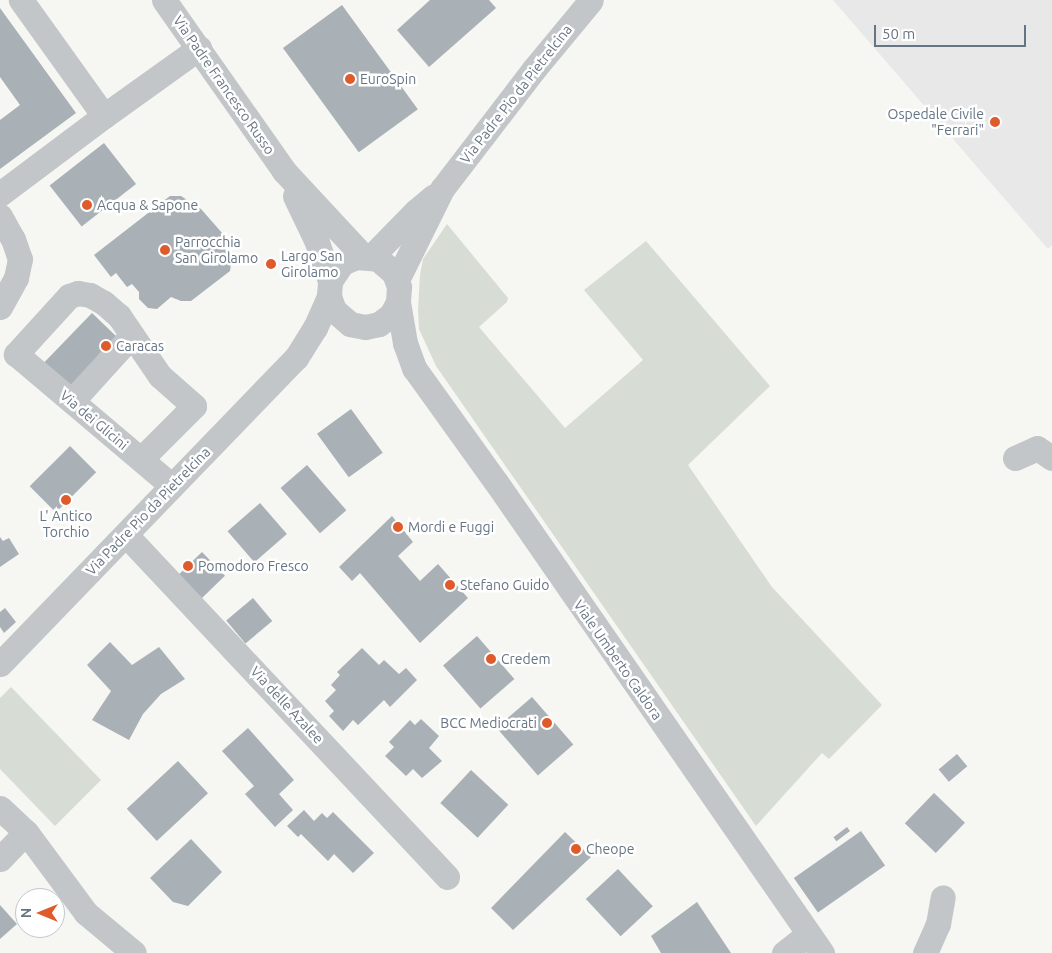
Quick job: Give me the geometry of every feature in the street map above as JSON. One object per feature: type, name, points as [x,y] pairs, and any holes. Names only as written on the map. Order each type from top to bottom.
[{"type":"street","points":[[21,0],[104,116]]},
{"type":"street","name":"Via Padre Francesco Russo","points":[[164,0],[284,171],[367,256]]},
{"type":"street","name":"Via Padre Pio da Pietrelcina","points":[[367,256],[442,189],[534,69],[591,0]]},
{"type":"street","points":[[0,194],[199,48]]},
{"type":"street","name":"Via Padre Francesco Russo","points":[[284,171],[317,242],[329,289]]},
{"type":"street","name":"Via Padre Pio da Pietrelcina","points":[[398,291],[442,189]]},
{"type":"street","points":[[0,216],[13,239],[20,258],[16,278],[0,307]]},
{"type":"street","points":[[367,256],[390,267],[398,291],[385,320],[361,327],[338,316],[329,289],[342,263],[367,256]]},
{"type":"street","name":"Via Padre Pio da Pietrelcina","points":[[0,664],[296,358],[315,328],[329,289]]},
{"type":"street","name":"Viale Umberto Caldora","points":[[398,291],[405,343],[414,368],[496,482],[815,944]]},
{"type":"street","name":"Via dei Glicini","points":[[132,336],[119,316],[104,303],[90,294],[78,293],[69,296],[16,354],[172,486]]},
{"type":"street","name":"Via Padre Pio da Pietrelcina","points":[[296,358],[328,337],[361,327]]},
{"type":"street","name":"Viale Umberto Caldora","points":[[361,327],[414,368]]},
{"type":"street","points":[[72,401],[132,336],[160,376],[194,406],[140,459]]},
{"type":"street","points":[[1015,458],[1037,448],[1052,458]]},
{"type":"street","name":"Via delle Azalee","points":[[126,535],[447,877]]},
{"type":"street","points":[[0,808],[26,832],[86,913],[134,953]]},
{"type":"street","points":[[0,859],[26,832]]},
{"type":"street","points":[[925,953],[938,924],[943,897]]},
{"type":"street","points":[[784,953],[815,944]]},
{"type":"shaded area","name":"Ospedale Civile \"Ferrari\"","points":[[833,0],[1052,0],[1052,245],[1048,249]]},
{"type":"shaded area","points":[[447,224],[508,298],[507,302],[479,327],[565,428],[643,360],[584,290],[646,241],[770,386],[688,465],[772,587],[882,705],[829,759],[822,753],[756,826],[436,366],[419,329],[420,275],[423,259]]},
{"type":"shaded area","points":[[11,687],[101,780],[55,826],[0,769],[0,698]]},
{"type":"building","points":[[430,0],[489,0],[496,8],[429,67],[397,30]]},
{"type":"building","name":"EuroSpin","points":[[342,5],[418,109],[359,152],[283,48]]},
{"type":"building","points":[[0,8],[76,113],[0,169],[0,120],[20,105],[0,77]]},
{"type":"building","name":"Acqua & Sapone","points":[[104,143],[136,184],[82,226],[50,185]]},
{"type":"building","name":"Parrocchia San Girolamo","points":[[170,196],[181,196],[201,209],[223,234],[232,256],[230,271],[191,301],[181,301],[171,297],[157,309],[148,308],[139,299],[139,292],[132,284],[127,287],[116,273],[111,277],[94,255]]},
{"type":"building","points":[[92,313],[117,337],[68,388],[43,364]]},
{"type":"building","points":[[351,409],[383,453],[349,477],[317,434]]},
{"type":"building","points":[[70,446],[96,472],[56,512],[30,486]]},
{"type":"building","points":[[307,465],[346,510],[320,533],[281,488]]},
{"type":"building","points":[[260,503],[287,534],[254,562],[228,531]]},
{"type":"building","points":[[392,516],[413,542],[398,556],[420,581],[438,564],[468,598],[420,643],[360,573],[352,581],[339,567]]},
{"type":"building","points":[[0,537],[3,541],[9,538],[19,554],[0,567]]},
{"type":"building","points":[[202,552],[225,576],[201,599],[178,575]]},
{"type":"building","points":[[253,598],[272,621],[245,643],[226,620]]},
{"type":"building","points":[[5,608],[16,622],[4,633],[0,627],[0,612]]},
{"type":"building","points":[[477,636],[514,679],[480,709],[443,666]]},
{"type":"building","points":[[110,642],[132,665],[159,647],[185,679],[161,694],[143,714],[129,740],[92,720],[111,691],[87,665]]},
{"type":"building","points":[[362,648],[379,665],[384,660],[399,674],[406,668],[417,680],[390,707],[384,700],[358,725],[353,720],[343,731],[329,716],[334,711],[325,701],[336,690],[331,685],[340,675],[337,672]]},
{"type":"building","points":[[532,697],[573,745],[538,775],[497,728]]},
{"type":"building","points":[[421,719],[439,736],[429,748],[442,761],[422,778],[413,769],[406,776],[385,756],[394,747],[389,742],[410,720],[415,725]]},
{"type":"building","points":[[248,728],[294,780],[279,794],[293,810],[275,827],[245,794],[254,786],[222,751]]},
{"type":"building","points":[[957,754],[967,766],[949,782],[939,769]]},
{"type":"building","points":[[178,761],[208,793],[157,841],[127,809]]},
{"type":"building","points":[[471,770],[508,805],[478,838],[440,803]]},
{"type":"building","points":[[934,793],[965,823],[936,853],[905,823]]},
{"type":"building","points":[[304,810],[314,821],[322,813],[327,818],[333,812],[374,853],[353,873],[334,854],[328,861],[301,834],[298,837],[287,826]]},
{"type":"building","points":[[847,827],[850,831],[836,841],[833,837]]},
{"type":"building","points":[[861,831],[885,865],[818,912],[794,878]]},
{"type":"building","points":[[565,832],[591,857],[513,930],[491,908]]},
{"type":"building","points":[[191,839],[222,872],[188,906],[173,902],[150,878]]},
{"type":"building","points":[[618,869],[653,906],[621,936],[586,899]]},
{"type":"building","points":[[697,902],[731,953],[661,953],[651,936]]},
{"type":"building","points":[[0,905],[15,922],[15,926],[0,939]]},
{"type":"place","name":"EuroSpin","points":[[350,79]]},
{"type":"place","name":"Ospedale Civile \"Ferrari\"","points":[[995,122]]},
{"type":"place","name":"Acqua & Sapone","points":[[87,205]]},
{"type":"place","name":"Parrocchia San Girolamo","points":[[165,250]]},
{"type":"place","name":"Largo San Girolamo","points":[[271,264]]},
{"type":"place","name":"Caracas","points":[[106,346]]},
{"type":"place","name":"L' Antico Torchio","points":[[66,500]]},
{"type":"place","name":"Mordi e Fuggi","points":[[398,527]]},
{"type":"place","name":"Pomodoro Fresco","points":[[188,566]]},
{"type":"place","name":"Stefano Guido","points":[[450,585]]},
{"type":"place","name":"Credem","points":[[491,659]]},
{"type":"place","name":"BCC Mediocrati","points":[[547,723]]},
{"type":"place","name":"Cheope","points":[[576,849]]}]
